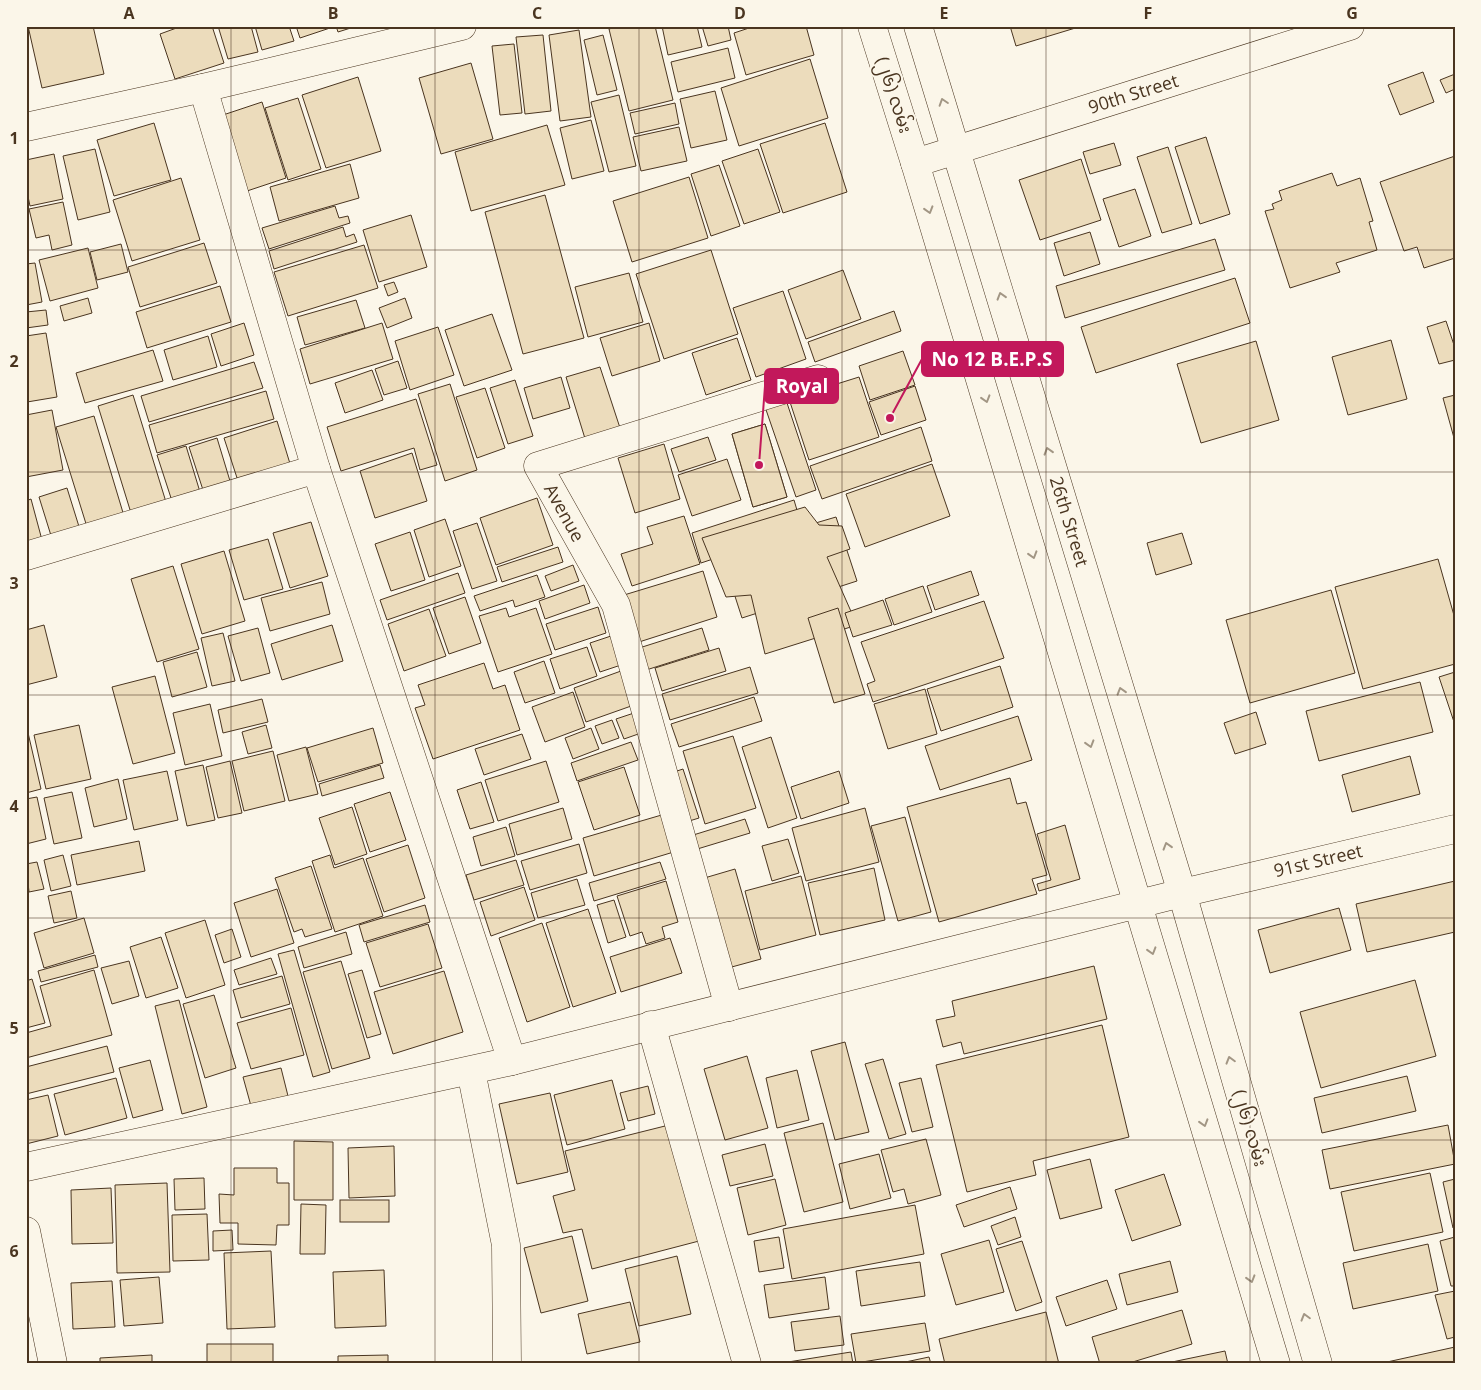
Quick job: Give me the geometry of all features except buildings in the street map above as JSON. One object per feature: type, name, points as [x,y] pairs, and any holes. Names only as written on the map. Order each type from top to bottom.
[{"type":"street","points":[[26,127],[203,88],[462,26]]},
{"type":"street","name":"(၂၆) လမ်း","points":[[872,26],[915,163]]},
{"type":"street","points":[[918,26],[957,149]]},
{"type":"street","name":"90th Street","points":[[915,163],[1350,26]]},
{"type":"street","points":[[203,88],[316,469],[512,1061]]},
{"type":"street","name":"26th Street","points":[[957,149],[1182,893]]},
{"type":"street","points":[[915,163],[1276,1364]]},
{"type":"street","name":"Avenue","points":[[729,1007],[616,605],[538,466],[818,379]]},
{"type":"street","points":[[26,556],[316,469]]},
{"type":"street","name":"91st Street","points":[[26,1167],[470,1071],[1182,893],[1455,829]]},
{"type":"street","name":"(၂၆) လမ်း","points":[[1182,893],[1318,1364]]},
{"type":"street","points":[[651,1025],[747,1364]]},
{"type":"street","points":[[470,1071],[506,1245],[507,1364]]},
{"type":"street","points":[[26,1231],[53,1364]]},
{"type":"place","name":"No 12 B.E.P.S","points":[[890,418]]},
{"type":"place","name":"Royal","points":[[759,465]]}]
